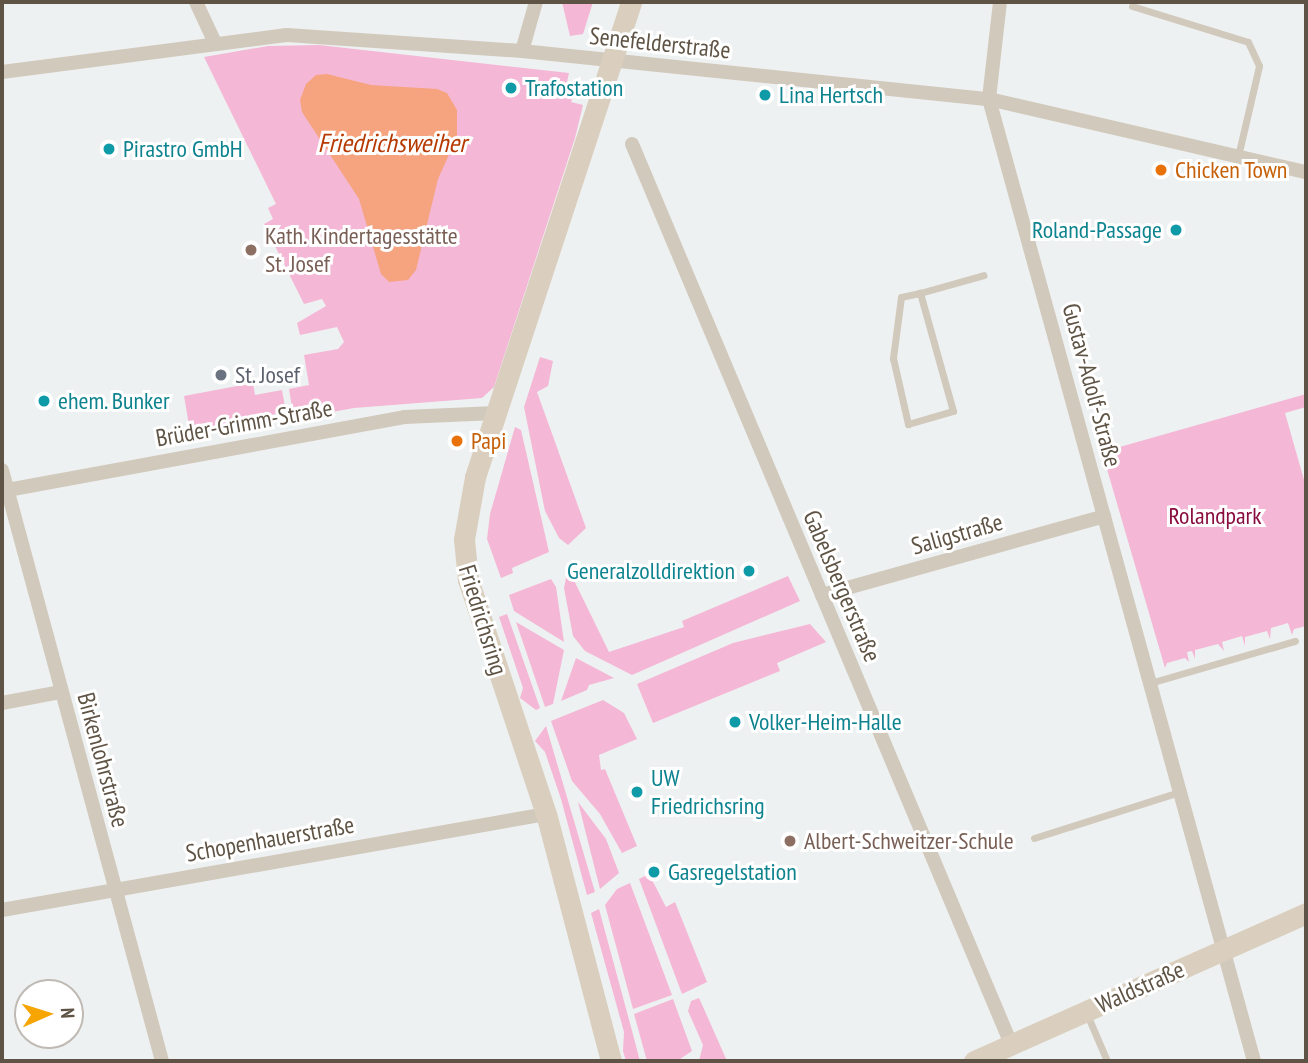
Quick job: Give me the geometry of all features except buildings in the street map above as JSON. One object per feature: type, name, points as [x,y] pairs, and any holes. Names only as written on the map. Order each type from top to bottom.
[{"type":"street","points":[[197,2],[215,43]]},
{"type":"street","points":[[522,51],[536,2]]},
{"type":"street","name":"Friedrichsring","points":[[611,1061],[545,814],[464,562],[468,502],[631,2]]},
{"type":"street","points":[[989,99],[1000,2]]},
{"type":"street","name":"Senefelderstraße","points":[[2,72],[215,43],[309,35],[522,51],[989,99],[1306,173]]},
{"type":"street","name":"Gustav-Adolf-Straße","points":[[989,99],[1254,1061]]},
{"type":"street","name":"Gabelsbergerstraße","points":[[632,144],[1012,1044]]},
{"type":"street","name":"Brüder-Grimm-Straße","points":[[4,491],[404,417],[496,413]]},
{"type":"street","name":"Birkenlohrstraße","points":[[2,470],[4,491],[162,1061]]},
{"type":"street","name":"Saligstraße","points":[[822,595],[1104,516]]},
{"type":"street","points":[[2,703],[61,692]]},
{"type":"street","name":"Schopenhauerstraße","points":[[2,910],[545,814]]},
{"type":"street","name":"Waldstraße","points":[[974,1061],[1306,913]]},
{"type":"lane","points":[[1132,6],[1248,42],[1259,66],[1238,157]]},
{"type":"lane","points":[[920,293],[953,411],[908,424],[893,358],[901,297],[984,275]]},
{"type":"lane","points":[[1150,683],[1295,641]]},
{"type":"lane","points":[[1034,838],[1179,792]]},
{"type":"lane","points":[[1086,1011],[1107,1061]]},
{"type":"green space","points":[[562,2],[593,2],[583,34],[570,36]]},
{"type":"green space","points":[[319,45],[569,73],[567,82],[575,91],[571,102],[583,105],[575,138],[494,387],[482,398],[354,408],[294,419],[289,389],[309,385],[304,355],[338,349],[344,342],[337,327],[300,335],[297,323],[326,306],[322,299],[304,304],[264,224],[273,219],[268,208],[276,204],[204,57],[268,46]]},
{"type":"green space","points":[[540,357],[553,361],[548,386],[537,392],[586,528],[568,545],[559,538],[545,511],[524,407]]},
{"type":"green space","points":[[253,383],[255,395],[282,390],[286,412],[190,431],[184,396]]},
{"type":"green space","name":"Rolandpark","points":[[1306,394],[1306,407],[1285,413],[1306,487],[1306,626],[1294,629],[1292,635],[1288,623],[1271,628],[1270,639],[1267,631],[1245,637],[1245,646],[1242,636],[1222,642],[1224,651],[1218,644],[1195,650],[1195,659],[1192,651],[1187,652],[1189,662],[1185,658],[1167,663],[1165,668],[1102,452]]},
{"type":"green space","points":[[515,427],[521,430],[549,552],[512,568],[513,573],[501,578],[487,539],[490,514]]},
{"type":"green space","points":[[568,568],[609,652],[684,627],[682,621],[788,576],[800,601],[632,675],[585,651],[573,636],[564,588]]},
{"type":"green space","points":[[551,579],[556,587],[564,642],[514,611],[509,595]]},
{"type":"green space","points":[[507,614],[540,708],[536,710],[520,698],[523,688],[499,617]]},
{"type":"green space","points":[[516,622],[564,650],[553,704],[545,707]]},
{"type":"green space","points":[[810,624],[826,642],[777,663],[780,671],[653,723],[637,684],[733,643]]},
{"type":"green space","points":[[576,658],[614,678],[589,685],[587,690],[561,701]]},
{"type":"green space","points":[[603,700],[624,713],[637,739],[599,755],[601,770],[605,769],[637,846],[622,853],[600,814],[572,781],[551,721]]},
{"type":"green space","points":[[546,726],[595,892],[587,895],[561,799],[545,752],[535,741]]},
{"type":"green space","points":[[578,802],[606,839],[619,873],[600,889]]},
{"type":"green space","points":[[649,874],[666,907],[675,902],[707,982],[682,994],[639,879]]},
{"type":"green space","points":[[630,883],[672,995],[633,1009],[605,905],[617,889]]},
{"type":"green space","points":[[599,909],[640,1061],[626,1061],[623,1051],[624,1032],[591,913]]},
{"type":"green space","points":[[699,998],[727,1061],[699,1061],[703,1045],[688,1011],[691,1001]]},
{"type":"green space","points":[[673,999],[692,1051],[677,1061],[647,1061],[634,1014]]},
{"type":"water","name":"Friedrichsweiher","points":[[327,74],[371,85],[437,89],[447,93],[457,110],[457,137],[438,179],[416,270],[408,280],[389,282],[381,274],[359,199],[302,112],[300,100],[306,84],[316,75]]},
{"type":"place","name":"Trafostation","points":[[511,88]]},
{"type":"place","name":"Lina Hertsch","points":[[765,95]]},
{"type":"place","name":"Pirastro GmbH","points":[[109,149]]},
{"type":"place","name":"Chicken Town","points":[[1161,170]]},
{"type":"place","name":"Roland-Passage","points":[[1176,230]]},
{"type":"place","name":"Kath. Kindertagesstätte St. Josef","points":[[251,250]]},
{"type":"place","name":"St. Josef","points":[[221,375]]},
{"type":"place","name":"ehem. Bunker","points":[[44,401]]},
{"type":"place","name":"Papi","points":[[457,441]]},
{"type":"place","name":"Generalzolldirektion","points":[[749,571]]},
{"type":"place","name":"Volker-Heim-Halle","points":[[735,722]]},
{"type":"place","name":"UW Friedrichsring","points":[[637,792]]},
{"type":"place","name":"Albert-Schweitzer-Schule","points":[[790,841]]},
{"type":"place","name":"Gasregelstation","points":[[654,872]]}]
